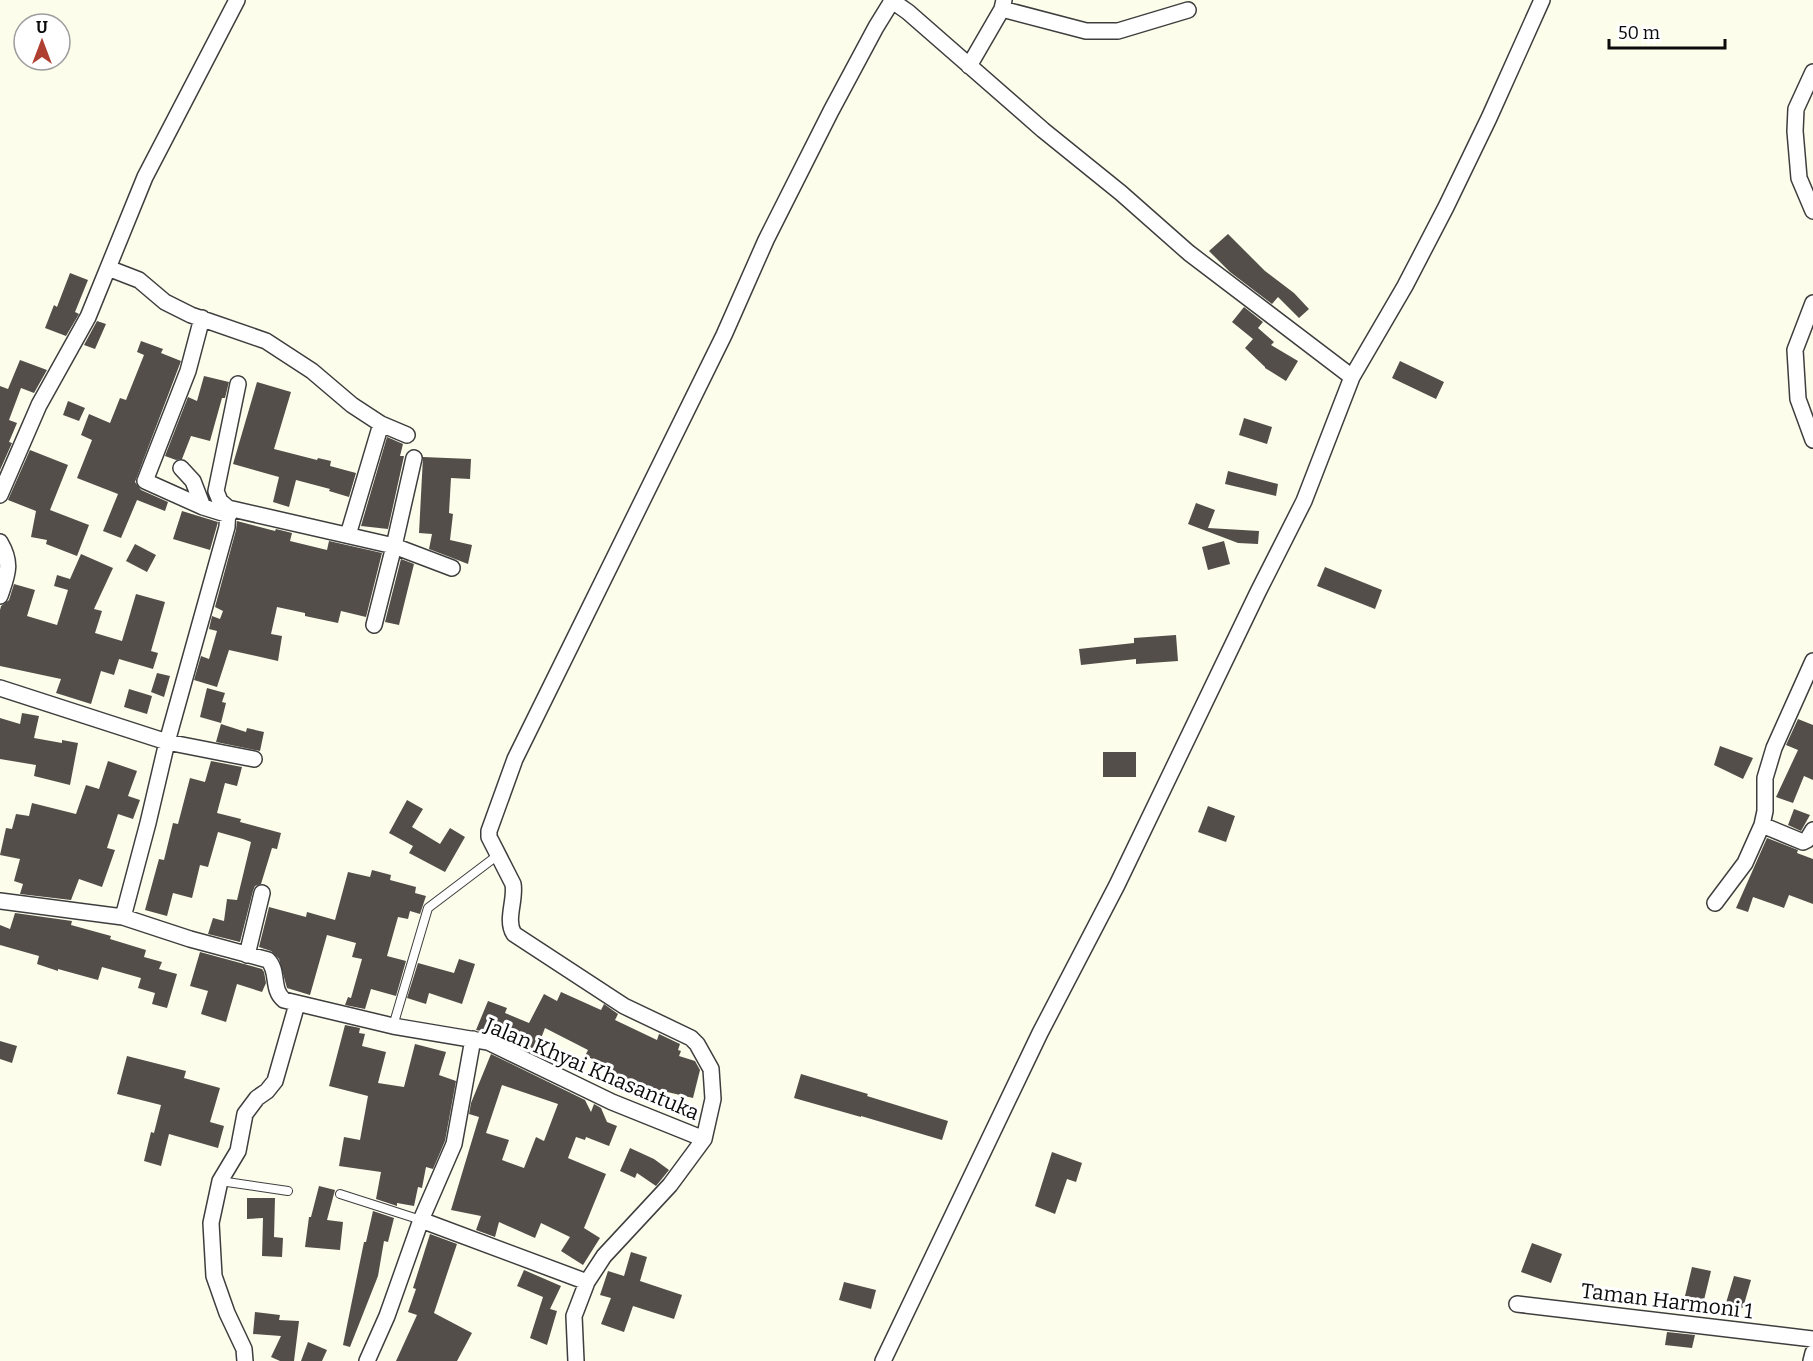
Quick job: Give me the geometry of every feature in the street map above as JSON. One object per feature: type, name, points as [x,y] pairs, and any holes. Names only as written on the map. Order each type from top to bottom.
[{"type":"street","points":[[0,495],[39,405],[87,317],[146,177],[237,0]]},
{"type":"street","points":[[576,1361],[574,1316],[587,1282],[604,1256],[670,1185],[704,1139],[713,1099],[711,1069],[692,1038],[624,1006],[514,934],[510,926],[513,884],[489,837],[489,831],[515,759],[724,335],[766,240],[831,111],[892,0],[1189,253],[1352,377]]},
{"type":"street","points":[[883,1361],[1035,1042],[1117,885],[1258,592],[1287,538],[1304,501],[1352,377],[1405,286],[1446,207],[1542,0]]},
{"type":"street","points":[[969,66],[1003,4],[1086,31],[1118,31],[1188,10]]},
{"type":"street","points":[[1813,72],[1796,109],[1795,131],[1799,178],[1813,211]]},
{"type":"street","points":[[108,268],[139,280],[165,302],[246,333],[287,354],[352,405],[381,424],[407,435]]},
{"type":"street","points":[[1813,303],[1795,350],[1798,399],[1813,440]]},
{"type":"street","points":[[202,318],[188,371],[146,481],[203,507],[394,546],[452,568]]},
{"type":"street","points":[[123,917],[167,742],[225,535],[228,512],[216,491],[238,384]]},
{"type":"street","points":[[348,535],[381,424]]},
{"type":"street","points":[[374,625],[414,458]]},
{"type":"street","points":[[181,468],[193,481],[203,507]]},
{"type":"street","points":[[0,542],[9,568],[0,596]]},
{"type":"street","points":[[1715,903],[1745,863],[1762,825],[1765,812],[1766,778],[1774,748],[1813,662]]},
{"type":"street","points":[[0,688],[167,742],[254,759]]},
{"type":"street","points":[[1762,825],[1803,842],[1813,830]]},
{"type":"street","points":[[247,955],[262,893]]},
{"type":"street","name":"Jalan Khyai Khasantuka","points":[[0,901],[123,917],[270,961],[279,996],[297,1004],[393,1026],[488,1042],[612,1102],[704,1139]]},
{"type":"street","points":[[245,1361],[244,1349],[226,1313],[214,1276],[211,1223],[220,1181],[238,1151],[245,1114],[257,1098],[275,1081],[297,1004]]},
{"type":"street","points":[[367,1361],[387,1317],[421,1220],[454,1144],[473,1039]]},
{"type":"street","points":[[421,1220],[587,1282]]},
{"type":"street","name":"Taman Harmoni 1","points":[[1517,1304],[1813,1339]]},
{"type":"street","points":[[1811,1361],[1813,1353]]},
{"type":"lane","points":[[393,1026],[428,908],[498,855]]},
{"type":"lane","points":[[220,1181],[288,1191]]},
{"type":"lane","points":[[340,1194],[421,1220]]},
{"type":"building","points":[[1228,234],[1265,271],[1294,293],[1309,309],[1299,318],[1278,297],[1272,304],[1230,272],[1209,251]]},
{"type":"building","points":[[70,273],[88,280],[75,312],[79,314],[66,336],[45,328],[54,305],[57,307]]},
{"type":"building","points":[[1244,307],[1263,322],[1258,328],[1274,342],[1271,345],[1298,361],[1286,381],[1265,368],[1245,348],[1253,339],[1232,322]]},
{"type":"building","points":[[97,321],[106,324],[95,349],[84,345]]},
{"type":"building","points":[[141,341],[163,349],[161,353],[181,361],[135,482],[141,490],[168,502],[165,511],[137,500],[121,538],[103,531],[118,494],[77,478],[92,440],[81,435],[89,414],[110,423],[120,398],[126,400],[144,355],[137,352]]},
{"type":"building","points":[[20,360],[47,370],[34,393],[21,388],[9,420],[17,423],[9,442],[12,443],[0,470],[0,386],[8,389]]},
{"type":"building","points":[[1400,361],[1444,382],[1436,399],[1392,378]]},
{"type":"building","points":[[204,376],[229,382],[210,441],[191,436],[182,459],[176,460],[165,456],[188,397],[197,401]]},
{"type":"building","points":[[257,382],[291,392],[274,449],[317,460],[318,458],[331,461],[330,466],[356,473],[349,497],[329,491],[330,489],[296,480],[289,507],[273,502],[279,477],[233,464]]},
{"type":"building","points":[[68,401],[85,408],[79,421],[63,415]]},
{"type":"building","points":[[1244,418],[1272,427],[1267,444],[1239,435]]},
{"type":"building","points":[[387,437],[403,444],[400,456],[404,456],[388,529],[361,526]]},
{"type":"building","points":[[30,450],[68,465],[50,510],[89,525],[77,556],[46,544],[47,540],[31,537],[36,511],[8,500]]},
{"type":"building","points":[[423,457],[471,459],[470,479],[451,478],[449,513],[453,514],[450,540],[472,545],[468,564],[429,549],[432,534],[419,533]]},
{"type":"building","points":[[1228,471],[1278,484],[1276,496],[1225,484]]},
{"type":"building","points":[[1196,503],[1215,510],[1208,528],[1259,531],[1258,544],[1238,543],[1188,524]]},
{"type":"building","points":[[182,511],[218,522],[210,550],[173,539]]},
{"type":"building","points":[[237,521],[292,533],[290,541],[327,550],[329,541],[382,553],[366,617],[341,611],[338,623],[277,607],[271,634],[282,636],[278,661],[229,650],[217,687],[194,680],[201,656],[209,659],[217,631],[209,629],[212,616],[220,619],[223,611],[215,607]]},
{"type":"building","points":[[1224,541],[1230,564],[1208,570],[1202,547]]},
{"type":"building","points":[[135,544],[156,555],[147,572],[126,561]]},
{"type":"building","points":[[81,554],[113,568],[94,609],[102,611],[95,633],[122,641],[136,594],[165,602],[151,651],[158,653],[153,669],[119,659],[114,675],[101,671],[91,704],[56,693],[61,679],[0,666],[0,610],[1,606],[9,600],[14,584],[35,590],[27,616],[57,625],[68,590],[54,586],[57,575],[70,579]]},
{"type":"building","points":[[401,559],[414,564],[399,625],[385,622]]},
{"type":"building","points":[[1325,567],[1382,590],[1375,609],[1317,586]]},
{"type":"building","points":[[1176,635],[1178,661],[1136,664],[1136,659],[1081,665],[1079,649],[1134,643],[1134,638]]},
{"type":"building","points":[[157,673],[170,676],[164,697],[151,692]]},
{"type":"building","points":[[207,688],[225,693],[222,702],[226,703],[221,723],[200,717]]},
{"type":"building","points":[[129,689],[152,696],[147,714],[124,707]]},
{"type":"building","points":[[22,713],[39,716],[34,738],[62,743],[62,740],[78,743],[70,785],[34,776],[36,765],[0,759],[0,718],[20,724]]},
{"type":"building","points":[[1798,719],[1813,725],[1813,780],[1804,776],[1793,803],[1776,797],[1798,750],[1786,745]]},
{"type":"building","points":[[221,724],[246,732],[247,728],[264,732],[260,751],[216,742]]},
{"type":"building","points":[[1720,746],[1753,758],[1743,779],[1714,765]]},
{"type":"building","points":[[1103,752],[1136,752],[1136,777],[1103,777]]},
{"type":"building","points":[[108,761],[137,771],[128,796],[140,800],[133,819],[118,814],[107,848],[115,850],[102,887],[79,879],[71,900],[20,894],[23,884],[14,881],[20,859],[0,855],[6,828],[12,829],[16,814],[29,816],[32,803],[76,814],[86,785],[99,789]]},
{"type":"building","points":[[211,761],[242,767],[237,786],[225,783],[217,813],[281,833],[277,849],[272,848],[261,884],[255,886],[253,891],[240,942],[208,934],[213,918],[224,921],[227,899],[237,900],[251,842],[243,839],[218,832],[208,867],[200,865],[192,898],[173,893],[167,916],[145,910],[159,859],[164,860],[173,823],[178,824],[190,778],[205,782]]},
{"type":"building","points":[[407,800],[423,809],[412,827],[440,844],[450,828],[465,837],[445,872],[409,853],[413,846],[389,833]]},
{"type":"building","points":[[1208,806],[1235,816],[1226,842],[1198,832]]},
{"type":"building","points":[[1794,809],[1810,815],[1801,831],[1788,825]]},
{"type":"building","points":[[1767,838],[1798,850],[1797,853],[1813,859],[1813,904],[1789,895],[1784,908],[1753,897],[1748,912],[1736,908]]},
{"type":"building","points":[[372,870],[391,875],[390,880],[416,887],[415,893],[426,896],[420,914],[410,911],[408,919],[398,917],[387,956],[406,961],[396,996],[371,989],[365,1009],[345,1005],[348,997],[351,998],[362,959],[352,957],[356,943],[327,935],[310,995],[287,988],[279,959],[271,951],[259,947],[269,907],[306,917],[307,912],[335,920],[348,872],[370,877]]},
{"type":"building","points":[[15,913],[72,921],[71,925],[111,936],[110,939],[146,950],[144,957],[162,962],[159,969],[177,974],[167,1008],[152,1004],[155,993],[138,988],[141,978],[102,967],[98,980],[58,969],[58,971],[37,964],[39,956],[0,945],[0,925],[10,929]]},
{"type":"building","points":[[200,952],[262,969],[264,972],[266,983],[262,992],[237,984],[226,1022],[201,1014],[208,991],[190,986]]},
{"type":"building","points":[[459,959],[475,964],[462,1004],[429,993],[426,1004],[407,998],[418,963],[454,973]]},
{"type":"building","points":[[561,992],[601,1010],[604,1004],[618,1014],[615,1020],[657,1040],[659,1034],[680,1044],[679,1056],[695,1061],[700,1070],[693,1098],[603,1077],[608,1065],[585,1056],[588,1050],[545,1028],[535,1054],[492,1033],[476,1030],[488,1001],[507,1008],[505,1013],[529,1023],[544,994],[557,1001]]},
{"type":"building","points":[[345,1025],[360,1028],[359,1033],[365,1034],[362,1046],[386,1052],[378,1083],[404,1087],[415,1044],[446,1052],[439,1075],[456,1081],[445,1141],[433,1169],[426,1167],[422,1188],[418,1187],[414,1206],[397,1203],[397,1206],[376,1199],[381,1172],[339,1166],[344,1137],[360,1140],[368,1096],[329,1086]]},
{"type":"building","points":[[0,1041],[17,1046],[12,1063],[0,1059]]},
{"type":"building","points":[[491,1054],[585,1100],[591,1112],[594,1104],[601,1108],[607,1122],[617,1126],[609,1146],[586,1137],[585,1140],[576,1137],[568,1158],[606,1174],[584,1228],[600,1238],[583,1265],[561,1251],[570,1237],[541,1223],[535,1238],[499,1222],[495,1237],[476,1230],[481,1216],[451,1210],[479,1117],[469,1114],[471,1103]],"holes":[[[502,1085],[558,1104],[544,1141],[536,1137],[524,1168],[502,1160],[509,1140],[486,1133]]]},
{"type":"building","points":[[127,1056],[186,1071],[184,1078],[220,1088],[210,1122],[224,1126],[218,1148],[169,1134],[161,1166],[144,1161],[161,1105],[117,1094]]},
{"type":"building","points":[[801,1074],[948,1121],[942,1140],[794,1098]]},
{"type":"building","points":[[630,1148],[654,1159],[669,1170],[656,1186],[637,1173],[635,1178],[620,1171]]},
{"type":"building","points":[[1052,1152],[1082,1163],[1076,1182],[1067,1179],[1055,1214],[1035,1206]]},
{"type":"building","points":[[319,1186],[335,1190],[327,1220],[343,1222],[340,1250],[305,1247],[309,1217],[311,1217]]},
{"type":"building","points":[[247,1198],[275,1198],[274,1237],[283,1238],[282,1257],[262,1256],[263,1218],[247,1219]]},
{"type":"building","points":[[373,1211],[394,1218],[388,1242],[384,1241],[378,1276],[350,1347],[343,1345],[364,1242],[366,1242]]},
{"type":"building","points":[[430,1234],[457,1244],[434,1313],[472,1333],[457,1361],[396,1361],[417,1315],[408,1312]]},
{"type":"building","points":[[1532,1243],[1562,1254],[1551,1283],[1521,1272]]},
{"type":"building","points":[[631,1252],[647,1257],[640,1281],[682,1295],[674,1319],[633,1306],[624,1332],[601,1324],[611,1298],[600,1295],[608,1271],[624,1276]]},
{"type":"building","points":[[1692,1267],[1711,1271],[1704,1300],[1685,1296]]},
{"type":"building","points":[[524,1270],[561,1286],[550,1309],[557,1311],[547,1345],[530,1338],[543,1297],[517,1286]]},
{"type":"building","points":[[1734,1276],[1751,1280],[1743,1308],[1726,1303]]},
{"type":"building","points":[[844,1282],[876,1290],[871,1309],[839,1300]]},
{"type":"building","points":[[255,1312],[280,1315],[279,1320],[299,1321],[294,1361],[280,1361],[271,1357],[281,1336],[253,1334]]},
{"type":"building","points":[[1667,1332],[1695,1335],[1692,1348],[1665,1345]]},
{"type":"building","points":[[308,1342],[327,1350],[322,1361],[301,1361]]}]
